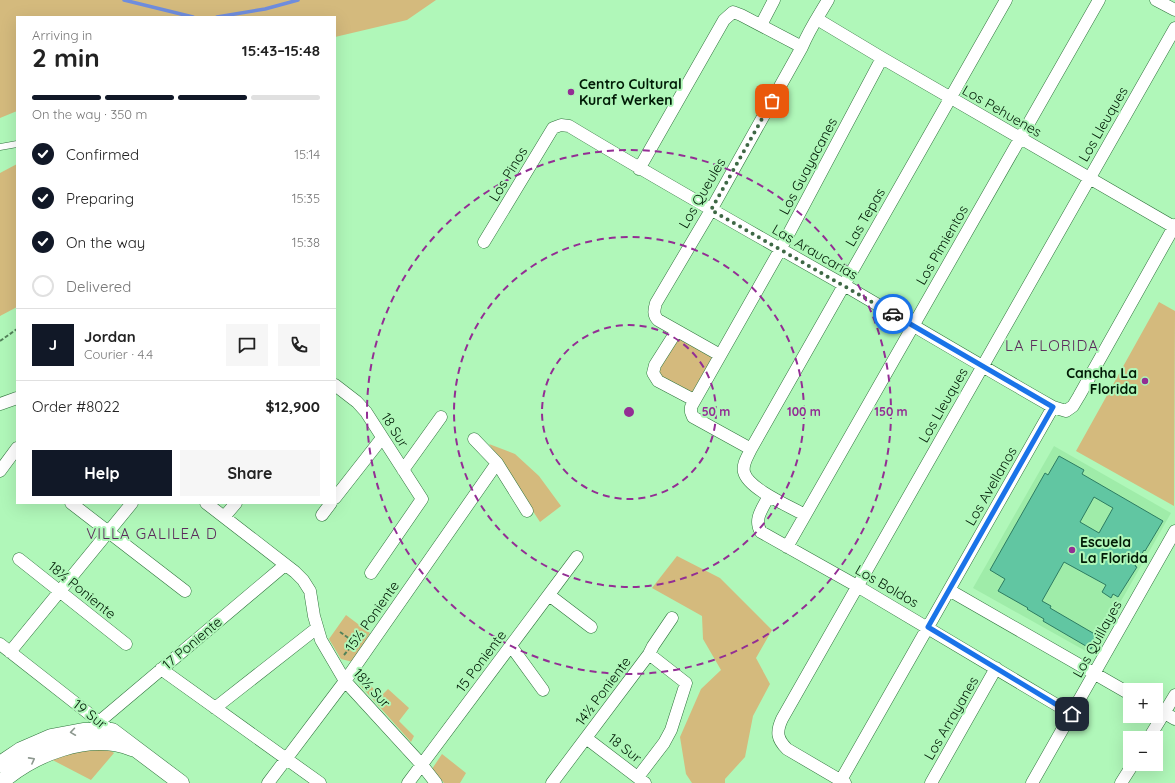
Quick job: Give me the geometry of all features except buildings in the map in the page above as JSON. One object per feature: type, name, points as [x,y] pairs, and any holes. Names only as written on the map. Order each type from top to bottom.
[{"type":"street","points":[[761,24],[774,0]]},
{"type":"street","name":"Los Queules","points":[[720,355],[676,332],[655,317],[654,313],[656,303],[711,210],[802,47],[813,23],[828,0]]},
{"type":"street","name":"Las Tepas","points":[[770,496],[751,484],[744,472],[744,464],[751,449],[1006,0]]},
{"type":"street","name":"Los Pimientos","points":[[787,547],[1099,0]]},
{"type":"street","points":[[1156,0],[1175,10]]},
{"type":"street","points":[[639,169],[724,20],[732,12],[761,24],[802,47]]},
{"type":"street","name":"Los Pehuenes","points":[[817,19],[1089,179],[1174,226]]},
{"type":"street","name":"Los Lleuques","points":[[843,782],[787,749],[780,742],[778,737],[778,728],[857,586],[1175,28]]},
{"type":"street","name":"Los Guayacanes","points":[[751,449],[693,417],[691,406],[780,250],[882,58]]},
{"type":"street","name":"Las Araucarias","points":[[561,125],[569,126],[639,169],[844,285],[982,367],[1053,407]]},
{"type":"street","name":"Los Pinos","points":[[484,242],[553,128],[561,125]]},
{"type":"street","points":[[1053,407],[1066,411],[1073,406],[1174,226]]},
{"type":"street","points":[[676,332],[655,365],[653,373],[658,381],[694,400]]},
{"type":"street","name":"18 Sur","points":[[336,386],[357,402],[366,412],[422,499],[371,573]]},
{"type":"street","points":[[0,404],[16,398]]},
{"type":"street","name":"Los Avellanos","points":[[843,782],[928,627],[1053,407]]},
{"type":"street","points":[[403,470],[441,417]]},
{"type":"street","points":[[336,497],[382,438]]},
{"type":"street","points":[[474,438],[484,447],[497,463],[527,511]]},
{"type":"street","points":[[0,471],[16,449]]},
{"type":"street","name":"15½ Poniente","points":[[268,783],[345,681],[497,463]]},
{"type":"street","points":[[770,496],[805,515]]},
{"type":"street","name":"Los Boldos","points":[[770,496],[758,517],[757,526],[761,532],[928,627],[1072,714]]},
{"type":"street","points":[[72,504],[185,592]]},
{"type":"street","points":[[3,647],[60,591],[131,504]]},
{"type":"street","name":"18½ Sur","points":[[207,504],[299,576],[310,591],[317,628],[321,640],[335,666],[345,681],[422,764],[436,783]]},
{"type":"street","points":[[224,517],[235,504]]},
{"type":"street","points":[[322,515],[330,504]]},
{"type":"street","name":"Los Quillayes","points":[[1032,783],[1175,531]]},
{"type":"street","name":"15 Poniente","points":[[408,783],[577,557]]},
{"type":"street","name":"18½ Poniente","points":[[19,559],[126,644]]},
{"type":"street","name":"17 Poniente","points":[[100,721],[285,565]]},
{"type":"street","points":[[949,590],[1123,690]]},
{"type":"street","points":[[549,595],[591,627]]},
{"type":"street","points":[[649,654],[672,618]]},
{"type":"street","points":[[215,708],[317,628]]},
{"type":"street","points":[[511,646],[543,690]]},
{"type":"street","name":"19 Sur","points":[[3,647],[181,783]]},
{"type":"street","name":"14½ Poniente","points":[[552,783],[649,654],[686,683],[671,730],[641,780]]},
{"type":"street","name":"Los Arrayanes","points":[[931,783],[996,668]]},
{"type":"street","points":[[161,669],[320,783]]},
{"type":"street","points":[[1154,731],[1175,695]]},
{"type":"street","points":[[0,764],[21,750],[51,737],[83,731],[112,731]]},
{"type":"street","name":"18 Sur","points":[[586,738],[641,780]]},
{"type":"street","points":[[0,783],[20,767],[32,760],[44,754],[70,746],[112,743],[124,745],[137,750]]},
{"type":"street","points":[[1121,783],[1129,771]]},
{"type":"lane","points":[[0,147],[16,144]]},
{"type":"path","points":[[0,341],[16,330]]},
{"type":"path","points":[[340,632],[366,650]]},
{"type":"path","points":[[335,666],[355,642]]},
{"type":"shaded area","points":[[0,0],[436,0],[407,20],[336,37],[336,16],[16,16],[16,111],[0,118]]},
{"type":"shaded area","points":[[16,165],[16,308],[0,316],[0,173]]},
{"type":"shaded area","name":"Cancha La Florida","points":[[1159,302],[1175,311],[1174,506],[1076,451]]},
{"type":"shaded area","points":[[676,332],[720,355],[694,400],[658,381],[655,365]]},
{"type":"shaded area","points":[[489,444],[515,454],[539,476],[561,506],[540,522]]},
{"type":"shaded area","name":"Escuela La Florida","points":[[1054,446],[1171,513],[1091,654],[973,588]]},
{"type":"shaded area","points":[[677,556],[720,578],[772,630],[756,658],[770,684],[753,716],[745,757],[725,779],[725,783],[692,783],[686,774],[680,737],[701,689],[721,670],[703,639],[702,616],[652,588]]},
{"type":"shaded area","points":[[346,615],[370,633],[353,662],[341,659],[329,639]]},
{"type":"shaded area","points":[[362,677],[381,696],[388,689],[409,708],[399,721],[414,736],[411,742],[359,684]]},
{"type":"shaded area","points":[[105,747],[114,753],[91,780],[39,753]]},
{"type":"shaded area","points":[[442,754],[466,773],[460,783],[444,783],[432,769]]},
{"type":"waterway","points":[[124,0],[189,16]]},
{"type":"waterway","points":[[223,16],[265,9],[298,0]]},
{"type":"way so far","points":[[772,101],[711,210],[893,314]]},
{"type":"place","name":"Centro Cultural Kuraf Werken","points":[[571,92]]},
{"type":"place","name":"Cancha La Florida","points":[[1145,381]]},
{"type":"place","name":"Escuela La Florida","points":[[1072,550]]},
{"type":"district","name":"LA FLORIDA","points":[[1052,346]]},
{"type":"district","name":"VILLA GALILEA D","points":[[152,534]]},
{"type":"route","points":[[893,314],[1053,407],[928,627],[1072,714]]}]
